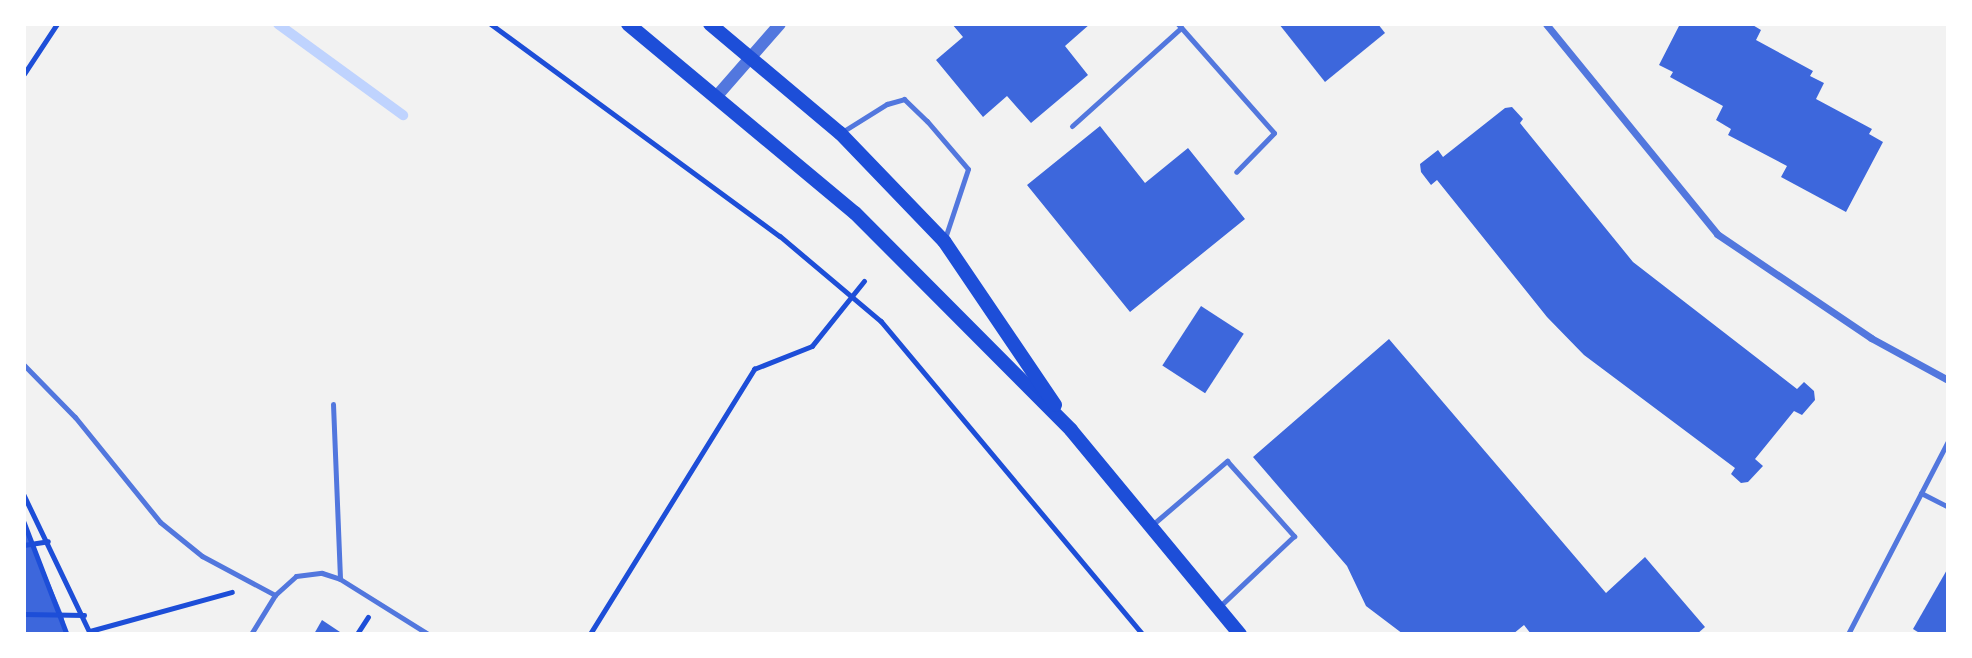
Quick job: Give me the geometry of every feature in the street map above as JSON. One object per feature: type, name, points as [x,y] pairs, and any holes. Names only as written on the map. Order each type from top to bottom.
[{"type":"main road","points":[[628,24],[855,212],[1071,430],[1240,634]]},
{"type":"main road","points":[[710,24],[840,133],[944,241],[1071,430]]},
{"type":"street","points":[[716,97],[780,24]]},
{"type":"street","points":[[1546,24],[1717,234],[1871,338],[1948,380]]},
{"type":"lane","points":[[1072,126],[1179,26],[1275,133],[1236,172]]},
{"type":"lane","points":[[840,133],[887,104],[904,99],[927,121],[968,169],[944,241]]},
{"type":"lane","points":[[24,365],[75,417],[160,522],[202,556],[275,595]]},
{"type":"lane","points":[[333,404],[340,579]]},
{"type":"lane","points":[[1848,634],[1948,441]]},
{"type":"lane","points":[[1150,526],[1227,461],[1294,536],[1218,608]]},
{"type":"lane","points":[[1921,493],[1948,507]]},
{"type":"lane","points":[[251,634],[275,595],[308,572],[340,579],[428,634]]},
{"type":"path","points":[[24,74],[57,24]]},
{"type":"path","points":[[491,24],[780,236],[852,295],[919,365],[1143,634]]},
{"type":"path","points":[[590,634],[754,369],[813,346],[864,281]]},
{"type":"path","points":[[24,495],[90,632],[257,585]]},
{"type":"path","points":[[24,522],[63,615],[66,634]]},
{"type":"path","points":[[24,545],[48,541]]},
{"type":"path","points":[[24,614],[84,615]]},
{"type":"building","points":[[952,24],[1090,24],[1065,46],[1088,75],[1031,123],[1007,96],[983,117],[936,60],[963,37]]},
{"type":"building","points":[[1279,24],[1378,24],[1385,33],[1325,82]]},
{"type":"building","points":[[1680,24],[1751,24],[1761,30],[1756,40],[1813,71],[1810,76],[1824,83],[1816,99],[1872,129],[1869,134],[1883,142],[1846,212],[1781,177],[1787,166],[1728,135],[1731,129],[1716,120],[1723,106],[1670,77],[1673,72],[1659,65]]},
{"type":"building","points":[[1512,107],[1523,119],[1520,123],[1633,262],[1797,389],[1804,382],[1814,391],[1815,400],[1802,415],[1794,411],[1755,459],[1763,466],[1748,482],[1741,483],[1731,474],[1735,468],[1584,355],[1547,317],[1437,180],[1431,185],[1421,172],[1420,164],[1438,150],[1443,157],[1505,108]]},
{"type":"building","points":[[1100,126],[1145,183],[1188,148],[1245,219],[1130,312],[1027,185]]},
{"type":"building","points":[[1201,306],[1244,334],[1205,393],[1162,366]]},
{"type":"building","points":[[1389,339],[1606,593],[1645,557],[1705,627],[1697,634],[1531,634],[1524,625],[1513,634],[1403,634],[1366,606],[1347,566],[1253,457]]},
{"type":"building","points":[[24,522],[63,615],[67,634],[24,634]]},
{"type":"building","points":[[1948,568],[1948,634],[1921,634],[1913,629]]},
{"type":"building","points":[[322,620],[343,634],[314,634]]},
{"type":"waterway","points":[[278,24],[403,115]]}]
